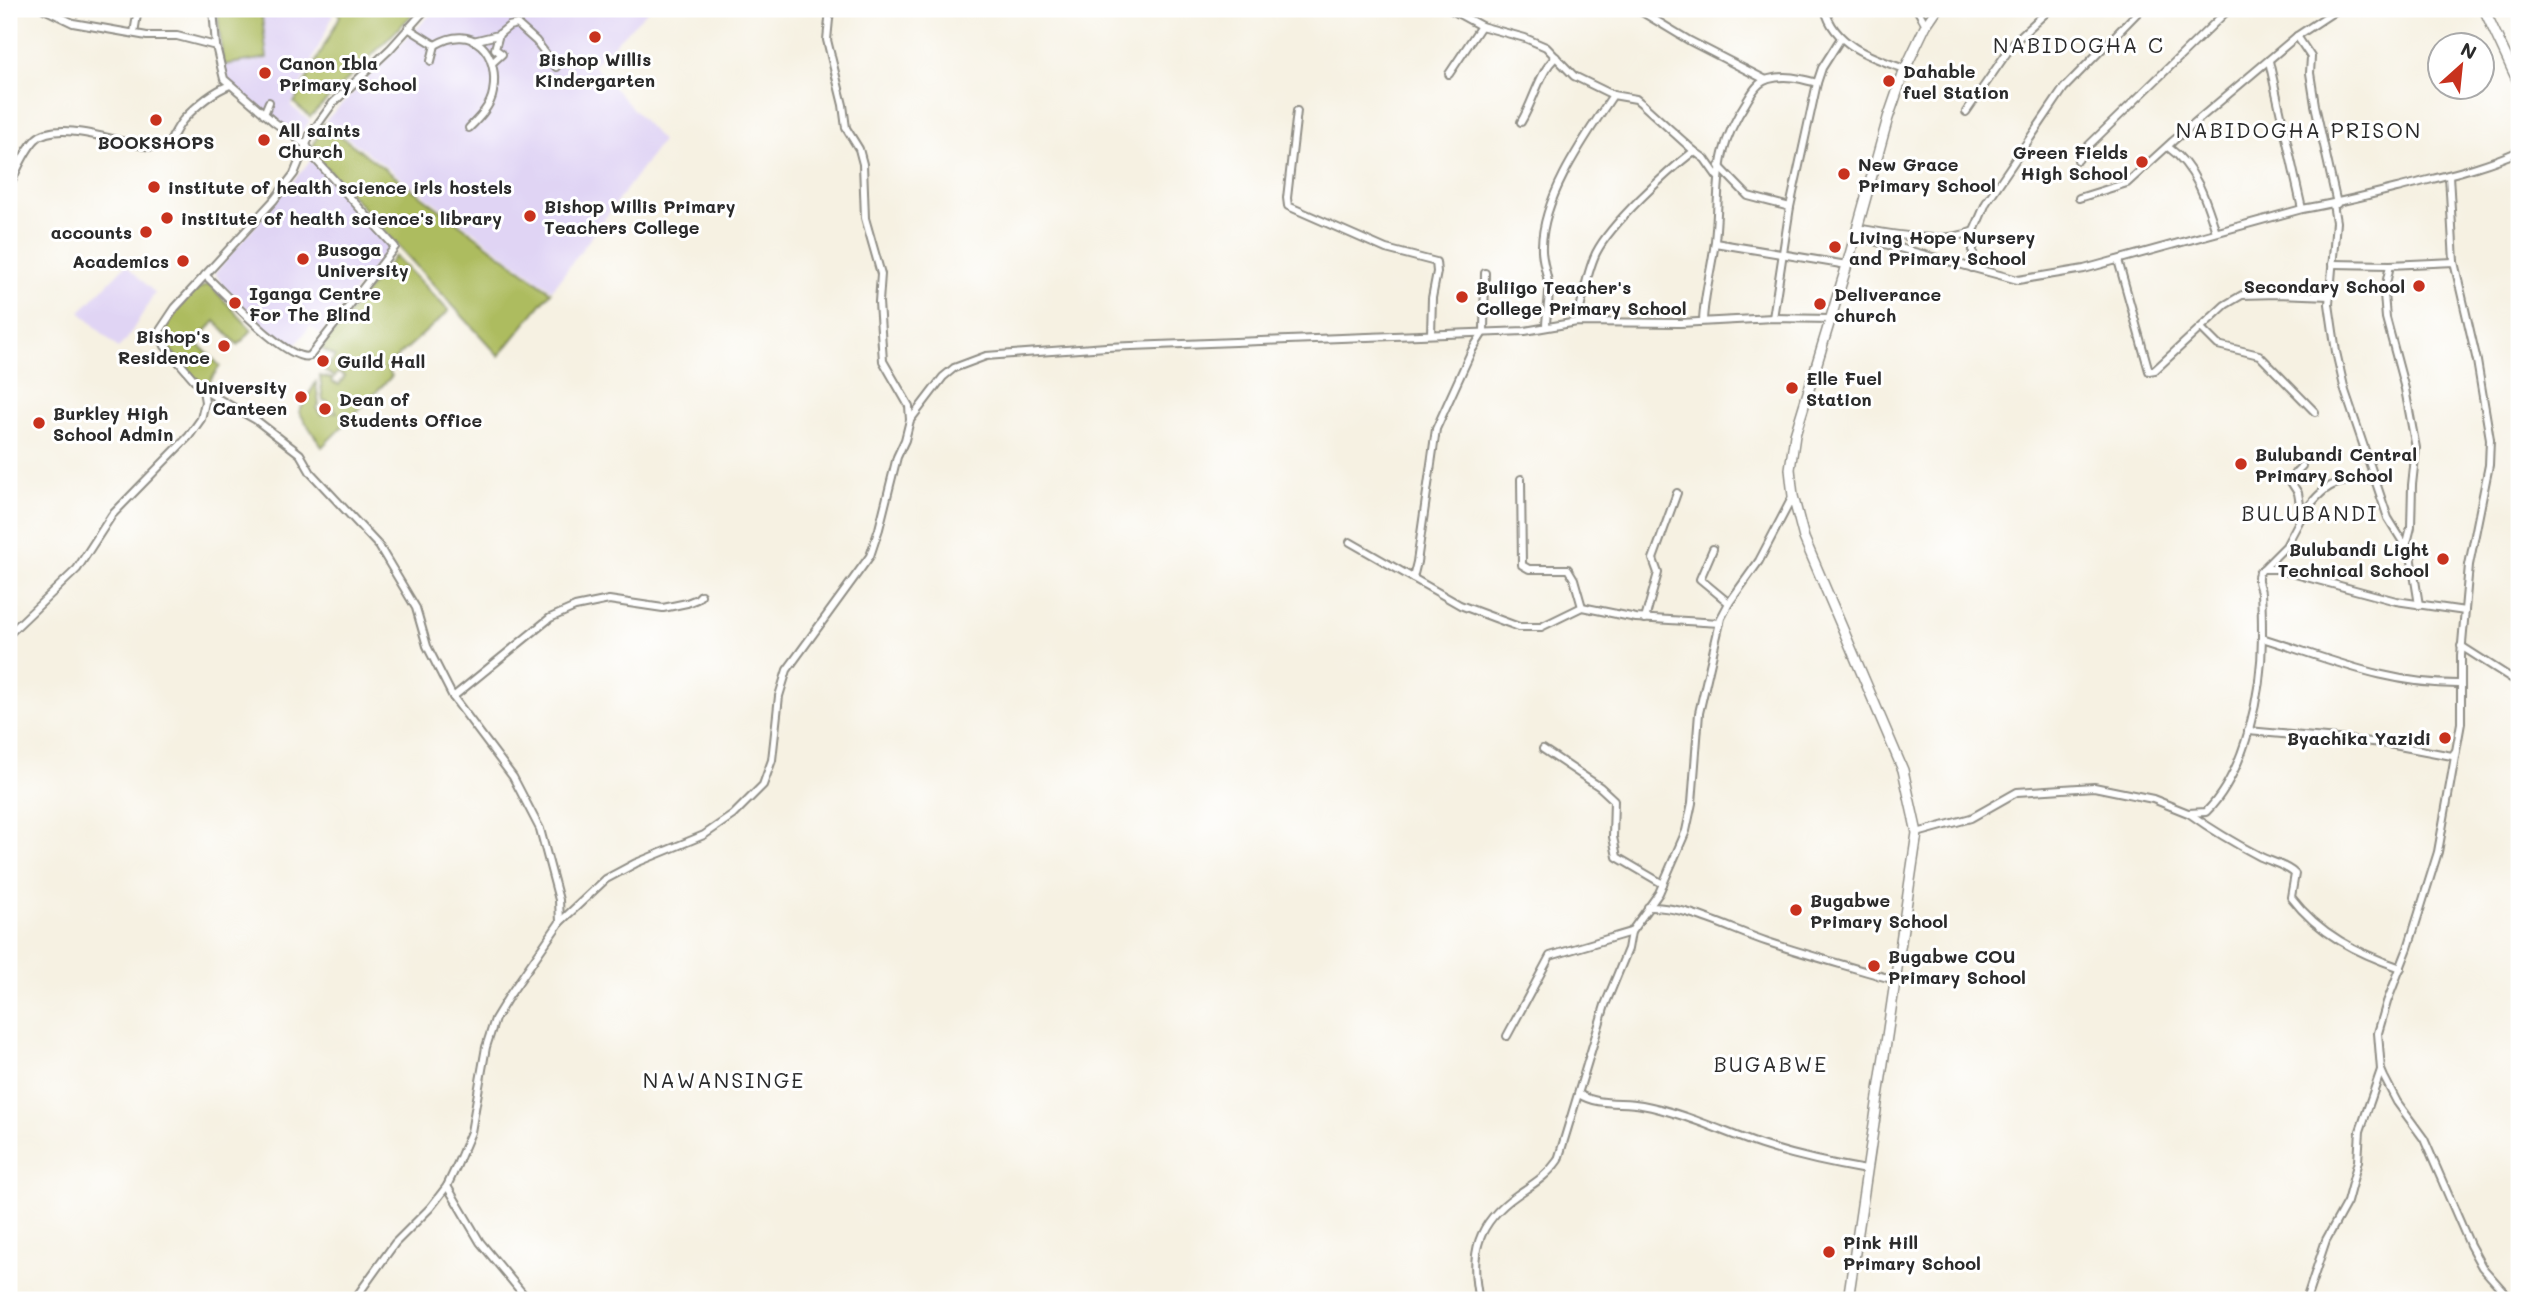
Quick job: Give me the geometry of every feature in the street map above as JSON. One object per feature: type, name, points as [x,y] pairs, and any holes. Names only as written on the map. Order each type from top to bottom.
[{"type":"street","points":[[44,9],[74,23],[134,33],[177,36],[216,46]]},
{"type":"street","points":[[134,33],[138,9]]},
{"type":"street","points":[[205,275],[266,333],[302,358],[310,356],[395,247],[316,160],[306,145],[264,114],[224,79],[216,46],[213,9]]},
{"type":"street","points":[[426,9],[390,49],[333,103],[316,124],[294,174],[274,200],[175,308],[159,332],[165,346],[203,390],[256,420],[300,454],[311,473],[379,546],[416,608],[427,646],[453,697],[513,777],[540,829],[559,900],[560,922]]},
{"type":"street","points":[[354,1300],[379,1263],[447,1186],[471,1132],[486,1047],[495,1019],[560,922],[606,879],[636,863],[704,835],[733,815],[763,785],[772,760],[779,696],[787,670],[870,556],[897,457],[910,421],[909,406],[883,361],[879,302],[881,274],[865,218],[863,164],[859,149],[846,128],[839,84],[827,40],[830,9]]},
{"type":"street","points":[[1450,9],[1481,26],[1525,38],[1546,47],[1574,76],[1613,95],[1636,99],[1705,159],[1717,176]]},
{"type":"street","points":[[1637,9],[1690,41],[1766,80]]},
{"type":"street","points":[[1769,9],[1780,9]]},
{"type":"street","points":[[1825,9],[1841,38],[1858,50],[1905,69]]},
{"type":"street","points":[[1917,9],[1926,25]]},
{"type":"street","points":[[1848,1300],[1917,833],[1903,771],[1804,538],[1793,496],[1790,469],[1795,435],[1888,118],[1905,69],[1926,25],[1937,9]]},
{"type":"street","points":[[1966,112],[2015,41],[2050,9]]},
{"type":"street","points":[[1972,268],[1974,231],[1986,203],[2064,88],[2141,9]]},
{"type":"street","points":[[2078,160],[2087,146],[2229,9]]},
{"type":"street","points":[[2079,198],[2127,183],[2297,36],[2338,9]]},
{"type":"street","points":[[2484,9],[2519,84]]},
{"type":"street","points":[[473,41],[499,34],[509,26],[517,24],[536,41],[556,67]]},
{"type":"street","points":[[1449,74],[1481,26]]},
{"type":"street","points":[[408,28],[435,46]]},
{"type":"street","points":[[492,63],[502,54],[495,49],[499,34]]},
{"type":"street","points":[[2297,36],[2311,57],[2310,73],[2315,105],[2335,204],[2330,296],[2336,352],[2345,391],[2389,518],[2411,555],[2419,605]]},
{"type":"street","points":[[431,61],[435,46],[444,40],[463,38],[487,49],[492,63],[493,93],[482,114],[469,128]]},
{"type":"street","points":[[1773,318],[1781,256],[1817,83],[1822,68],[1841,38]]},
{"type":"street","points":[[1521,122],[1544,71],[1556,57]]},
{"type":"street","points":[[2269,61],[2302,209]]},
{"type":"street","points":[[1703,321],[1703,305],[1715,243],[1717,176],[1735,118],[1754,89],[1766,80],[1787,76],[1817,83]]},
{"type":"street","points":[[9,186],[37,138],[51,131],[162,147],[168,145],[181,122],[216,90],[230,85]]},
{"type":"street","points":[[1546,327],[1549,290],[1541,244],[1549,215],[1569,163],[1613,95]]},
{"type":"street","points":[[264,114],[270,102]]},
{"type":"street","points":[[1297,111],[1288,206],[1385,249],[1436,262],[1431,334]]},
{"type":"street","points":[[2168,147],[2179,155],[2195,178],[2216,232]]},
{"type":"street","points":[[1577,322],[1589,271],[1603,242],[1677,164],[1695,151]]},
{"type":"street","points":[[1856,232],[2018,280],[2050,276],[2118,260],[2302,209],[2335,204],[2449,175],[2486,165],[2519,151]]},
{"type":"street","points":[[1719,166],[1748,196],[1790,208]]},
{"type":"street","points":[[2449,175],[2454,262],[2477,361],[2490,439],[2481,512],[2469,565],[2462,646],[2461,723],[2438,852],[2378,1033],[2381,1070],[2397,1102],[2424,1139],[2470,1245],[2483,1268],[2511,1300]]},
{"type":"street","points":[[1856,232],[1955,238],[1974,231]]},
{"type":"street","points":[[1715,243],[1847,265]]},
{"type":"street","points":[[2118,260],[2149,371],[2155,370],[2225,305],[2242,295],[2330,296]]},
{"type":"street","points":[[2332,264],[2454,262]]},
{"type":"street","points":[[2390,265],[2384,294],[2386,318],[2405,389],[2416,448],[2412,485],[2412,527],[2406,547]]},
{"type":"street","points":[[1413,578],[1419,553],[1436,429],[1472,350],[1484,331],[1485,273]]},
{"type":"street","points":[[910,421],[943,377],[970,360],[986,356],[1119,347],[1525,331],[1577,322],[1830,318]]},
{"type":"street","points":[[2202,329],[2218,345],[2259,355],[2315,412]]},
{"type":"street","points":[[9,634],[77,569],[111,515],[189,436],[201,419],[205,402],[203,390]]},
{"type":"street","points":[[2302,466],[2291,482],[2298,493],[2302,516]]},
{"type":"street","points":[[1521,479],[1522,565],[1529,569],[1568,569],[1574,579],[1582,607]]},
{"type":"street","points":[[2188,813],[2201,814],[2214,804],[2236,766],[2248,731],[2258,690],[2262,638],[2261,590],[2257,582],[2259,573],[2286,546],[2313,499],[2337,481],[2375,479]]},
{"type":"street","points":[[1645,619],[1658,573],[1653,559],[1677,493]]},
{"type":"street","points":[[1479,1300],[1474,1262],[1476,1245],[1482,1231],[1496,1212],[1549,1173],[1558,1160],[1605,1004],[1628,949],[1631,932],[1663,884],[1690,817],[1699,713],[1720,623],[1729,603],[1759,561],[1793,496]]},
{"type":"street","points":[[1350,542],[1460,605],[1519,627],[1541,627],[1582,607],[1645,619],[1720,623]]},
{"type":"street","points":[[1713,548],[1700,579],[1729,603]]},
{"type":"street","points":[[2263,569],[2277,569],[2419,605],[2465,611]]},
{"type":"street","points":[[453,697],[550,618],[575,607],[610,600],[663,608],[687,603],[701,595]]},
{"type":"street","points":[[2262,638],[2359,671],[2436,684],[2461,684]]},
{"type":"street","points":[[2462,646],[2519,683]]},
{"type":"street","points":[[2248,731],[2383,743],[2417,748],[2441,756],[2452,757],[2456,751]]},
{"type":"street","points":[[1543,749],[1600,787],[1614,800],[1613,837],[1617,857],[1663,884]]},
{"type":"street","points":[[1917,833],[1971,818],[2017,792],[2094,787],[2153,799],[2188,813],[2251,852],[2291,870],[2295,874],[2291,897],[2326,933],[2350,948],[2401,968]]},
{"type":"street","points":[[1648,908],[1663,907],[1695,915],[1772,943],[1894,980]]},
{"type":"street","points":[[1507,1036],[1550,956],[1631,932]]},
{"type":"street","points":[[2306,1300],[2326,1240],[2347,1202],[2358,1161],[2360,1131],[2381,1070]]},
{"type":"street","points":[[1579,1094],[1614,1103],[1642,1104],[1763,1146],[1866,1170]]},
{"type":"street","points":[[447,1186],[480,1242],[528,1300]]},
{"type":"street","points":[[1639,1300],[1702,1300]]},
{"type":"shaded area","name":"Canon Ibla Primary School","points":[[214,9],[330,9],[333,16],[291,106],[310,121],[298,136],[241,94],[226,79],[221,68]]},
{"type":"shaded area","name":"Bishop Willis Primary Teachers College","points":[[436,9],[650,9],[593,65],[662,141],[552,290],[325,121]]},
{"type":"shaded area","name":"Busoga University","points":[[311,160],[390,246],[321,334],[310,326],[294,347],[257,321],[225,288],[215,273]]},
{"type":"shaded area","points":[[126,265],[155,293],[127,339],[118,348],[80,312]]},
{"type":"green space","points":[[217,9],[261,9],[267,58],[223,65]]},
{"type":"green space","points":[[336,9],[418,9],[310,117],[294,103],[340,16]]},
{"type":"green space","points":[[323,123],[551,292],[499,356],[311,151]]},
{"type":"green space","points":[[395,256],[449,311],[386,367],[392,376],[322,447],[299,412],[316,382],[319,405],[316,408],[321,415],[337,412],[327,401],[323,401],[320,376],[333,379],[332,382],[339,385],[345,376],[338,372],[335,377],[325,371],[335,356],[321,349]]},
{"type":"green space","points":[[209,284],[252,330],[238,345],[215,321],[196,342],[220,366],[204,389],[166,345],[161,333],[187,298]]},
{"type":"place","name":"Bishop Willis Kindergarten","points":[[595,37]]},
{"type":"place","name":"Canon Ibla Primary School","points":[[265,73]]},
{"type":"place","name":"Dahable fuel Station","points":[[1889,81]]},
{"type":"place","name":"BOOKSHOPS","points":[[156,120]]},
{"type":"place","name":"All saints Church","points":[[264,140]]},
{"type":"place","name":"Green Fields High School","points":[[2142,162]]},
{"type":"place","name":"New Grace Primary School","points":[[1844,174]]},
{"type":"place","name":"institute of health science irls hostels","points":[[154,187]]},
{"type":"place","name":"Bishop Willis Primary Teachers College","points":[[530,216]]},
{"type":"place","name":"institute of health science's library","points":[[167,218]]},
{"type":"place","name":"accounts","points":[[146,232]]},
{"type":"place","name":"Living Hope Nursery and Primary School","points":[[1835,247]]},
{"type":"place","name":"Busoga University","points":[[303,259]]},
{"type":"place","name":"Academics","points":[[183,261]]},
{"type":"place","name":"Secondary School","points":[[2419,286]]},
{"type":"place","name":"Buliigo Teacher's College Primary School","points":[[1462,297]]},
{"type":"place","name":"Iganga Centre For The Blind","points":[[235,303]]},
{"type":"place","name":"Deliverance church","points":[[1820,304]]},
{"type":"place","name":"Bishop's Residence","points":[[224,346]]},
{"type":"place","name":"Guild Hall","points":[[323,361]]},
{"type":"place","name":"Elle Fuel Station","points":[[1792,388]]},
{"type":"place","name":"University Canteen","points":[[301,397]]},
{"type":"place","name":"Dean of Students Office","points":[[325,409]]},
{"type":"place","name":"Burkley High School Admin","points":[[39,423]]},
{"type":"place","name":"Bulubandi Central Primary School","points":[[2241,464]]},
{"type":"place","name":"Bulubandi Light Technical School","points":[[2443,559]]},
{"type":"place","name":"Byachika Yazidi","points":[[2445,738]]},
{"type":"place","name":"Bugabwe Primary School","points":[[1796,910]]},
{"type":"place","name":"Bugabwe COU Primary School","points":[[1874,966]]},
{"type":"place","name":"Pink Hill Primary School","points":[[1829,1252]]},
{"type":"district","name":"NABIDOGHA C","points":[[2079,44]]},
{"type":"district","name":"NABIDOGHA PRISON","points":[[2299,129]]},
{"type":"district","name":"BULUBANDI","points":[[2310,512]]},
{"type":"district","name":"BUGABWE","points":[[1771,1063]]},
{"type":"district","name":"NAWANSINGE","points":[[724,1079]]}]
